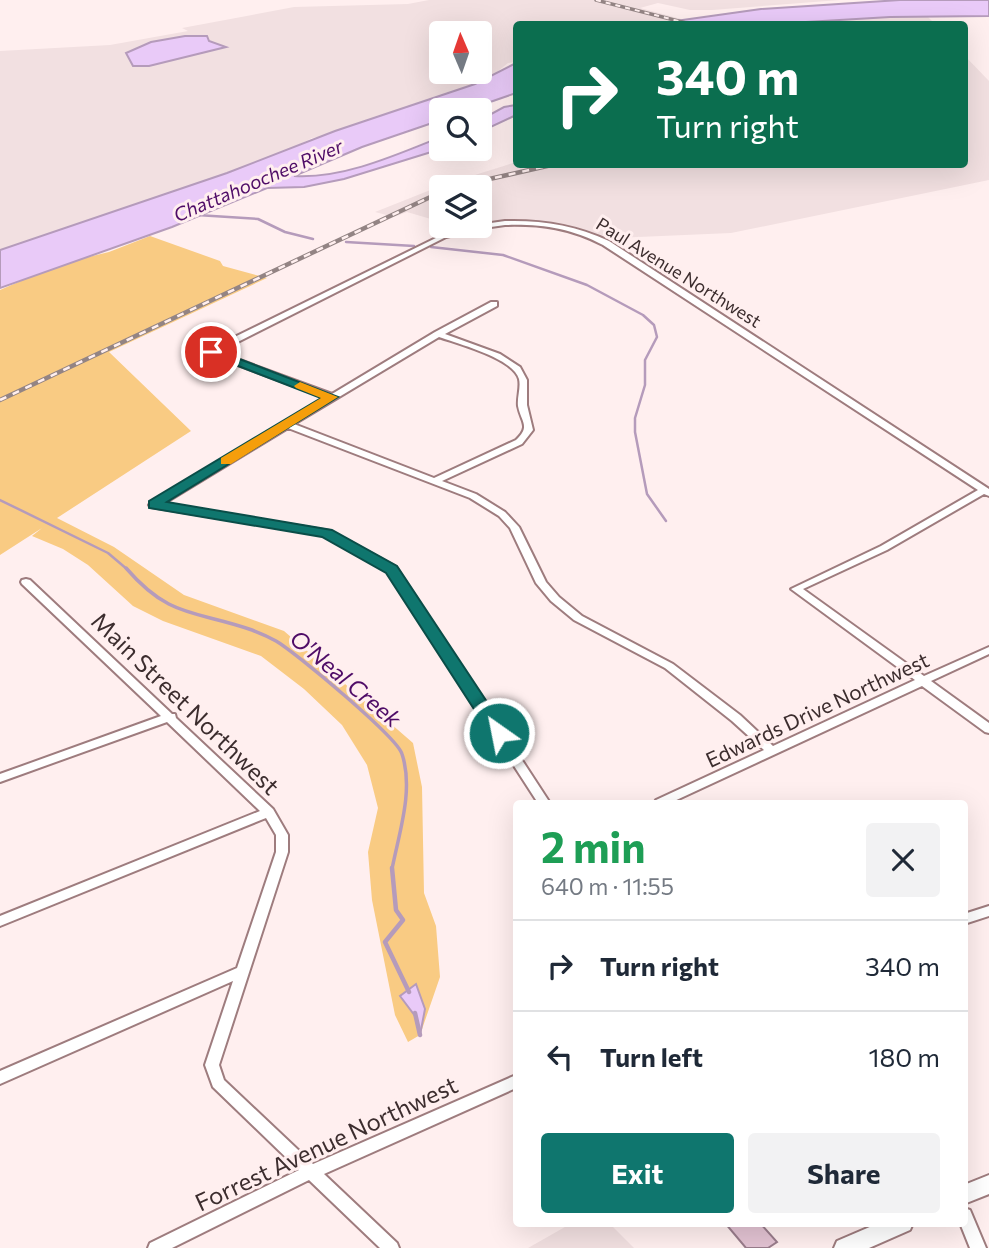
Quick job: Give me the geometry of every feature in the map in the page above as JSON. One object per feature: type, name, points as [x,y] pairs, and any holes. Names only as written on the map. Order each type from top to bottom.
[{"type":"street","name":"Paul Avenue Northwest","points":[[331,397],[211,352],[444,236],[500,224],[558,226],[585,233],[606,243],[987,491]]},
{"type":"street","points":[[494,304],[331,397],[154,505],[327,533],[391,569],[542,800]]},
{"type":"street","points":[[435,481],[519,442],[528,435],[530,427],[522,407],[523,379],[517,369],[502,359],[439,334]]},
{"type":"street","points":[[286,425],[473,496],[502,514],[514,527],[541,583],[555,599],[578,618],[670,666],[736,718],[772,751]]},
{"type":"street","points":[[987,491],[884,548],[796,589],[989,729]]},
{"type":"street","name":"Main Street Northwest","points":[[26,582],[269,812],[282,835],[282,852],[212,1065],[214,1074],[218,1083],[391,1248]]},
{"type":"street","name":"Edwards Drive Northwest","points":[[666,800],[989,650]]},
{"type":"street","points":[[0,778],[171,717]]},
{"type":"street","points":[[0,921],[269,812]]},
{"type":"street","points":[[968,918],[989,912]]},
{"type":"street","points":[[0,1078],[243,971]]},
{"type":"street","name":"Forrest Avenue Northwest","points":[[156,1248],[311,1172],[513,1082]]},
{"type":"street","points":[[968,1193],[989,1184]]},
{"type":"street","points":[[968,1224],[978,1248]]},
{"type":"street","points":[[845,1248],[894,1227]]},
{"type":"shaded area","points":[[429,0],[840,0],[712,10],[690,10],[658,3],[640,8],[681,19],[670,21],[513,21],[513,62],[508,63],[492,76],[492,21],[429,21],[429,84],[477,84],[441,98],[429,98],[429,102],[358,130],[312,138],[271,159],[0,253],[0,51],[110,45],[188,31],[182,28],[294,7],[408,4]]},
{"type":"shaded area","points":[[925,14],[932,21],[794,21]]},
{"type":"shaded area","points":[[968,59],[989,81],[989,180],[731,233],[592,239],[567,230],[538,226],[492,227],[492,175],[475,175],[513,163],[513,168],[968,168]]},
{"type":"shaded area","points":[[429,191],[429,218],[407,212],[394,217],[375,212]]},
{"type":"shaded area","points":[[150,236],[220,261],[223,266],[267,278],[109,352],[191,431],[57,518],[114,547],[184,595],[284,631],[413,743],[422,787],[424,893],[436,926],[440,977],[420,1035],[408,1042],[395,1015],[372,900],[368,852],[378,808],[367,765],[342,725],[304,689],[261,656],[163,621],[133,606],[88,565],[63,549],[32,536],[42,528],[0,555],[0,290],[60,264],[109,252]]},
{"type":"shaded area","points":[[565,1227],[613,1227],[634,1248],[528,1248]]},
{"type":"water","points":[[900,0],[989,0],[989,16],[823,21],[675,21],[761,9]]},
{"type":"water","points":[[185,36],[207,36],[209,41],[226,47],[149,66],[133,66],[126,53],[151,42]]},
{"type":"water","points":[[513,65],[513,94],[492,101],[492,98],[433,98],[475,84],[492,84],[492,75]]},
{"type":"water","name":"Chattahoochee River","points":[[429,99],[429,124],[362,147],[294,176],[350,170],[429,142],[429,153],[344,179],[304,187],[267,188],[172,227],[0,288],[0,250],[227,173],[335,131]]},
{"type":"water","points":[[513,106],[513,116],[492,126],[492,114]]},
{"type":"water","points":[[416,984],[425,1009],[420,1035],[415,1016],[400,996]]},
{"type":"building","points":[[728,1227],[764,1227],[777,1242],[768,1248],[746,1248]]},
{"type":"waterway","name":"Chattahoochee River","points":[[197,215],[258,219],[285,232],[313,239]]},
{"type":"waterway","points":[[346,242],[414,246]]},
{"type":"waterway","points":[[431,247],[503,255],[587,285],[643,315],[654,325],[657,337],[645,360],[645,385],[635,418],[635,432],[647,494],[666,521]]},
{"type":"waterway","name":"O'Neal Creek","points":[[0,500],[108,553],[128,570]]},
{"type":"waterway","name":"O'Neal Creek","points":[[128,570],[170,605],[252,630],[276,641],[344,695],[396,745],[402,754],[405,768],[406,797],[392,869]]},
{"type":"waterway","name":"O'Neal Creek","points":[[392,869],[396,910],[403,920],[385,942],[409,992]]},
{"type":"waterway","name":"O'Neal Creek","points":[[415,1013],[420,1035]]},
{"type":"railway","points":[[596,0],[678,21]]},
{"type":"railway","points":[[492,178],[538,168]]},
{"type":"railway","points":[[0,400],[429,198]]},
{"type":"slow traffic","points":[[226,461],[331,397],[300,386]]},
{"type":"route","points":[[211,352],[331,397],[154,505],[327,533],[391,569],[499,733]]}]
